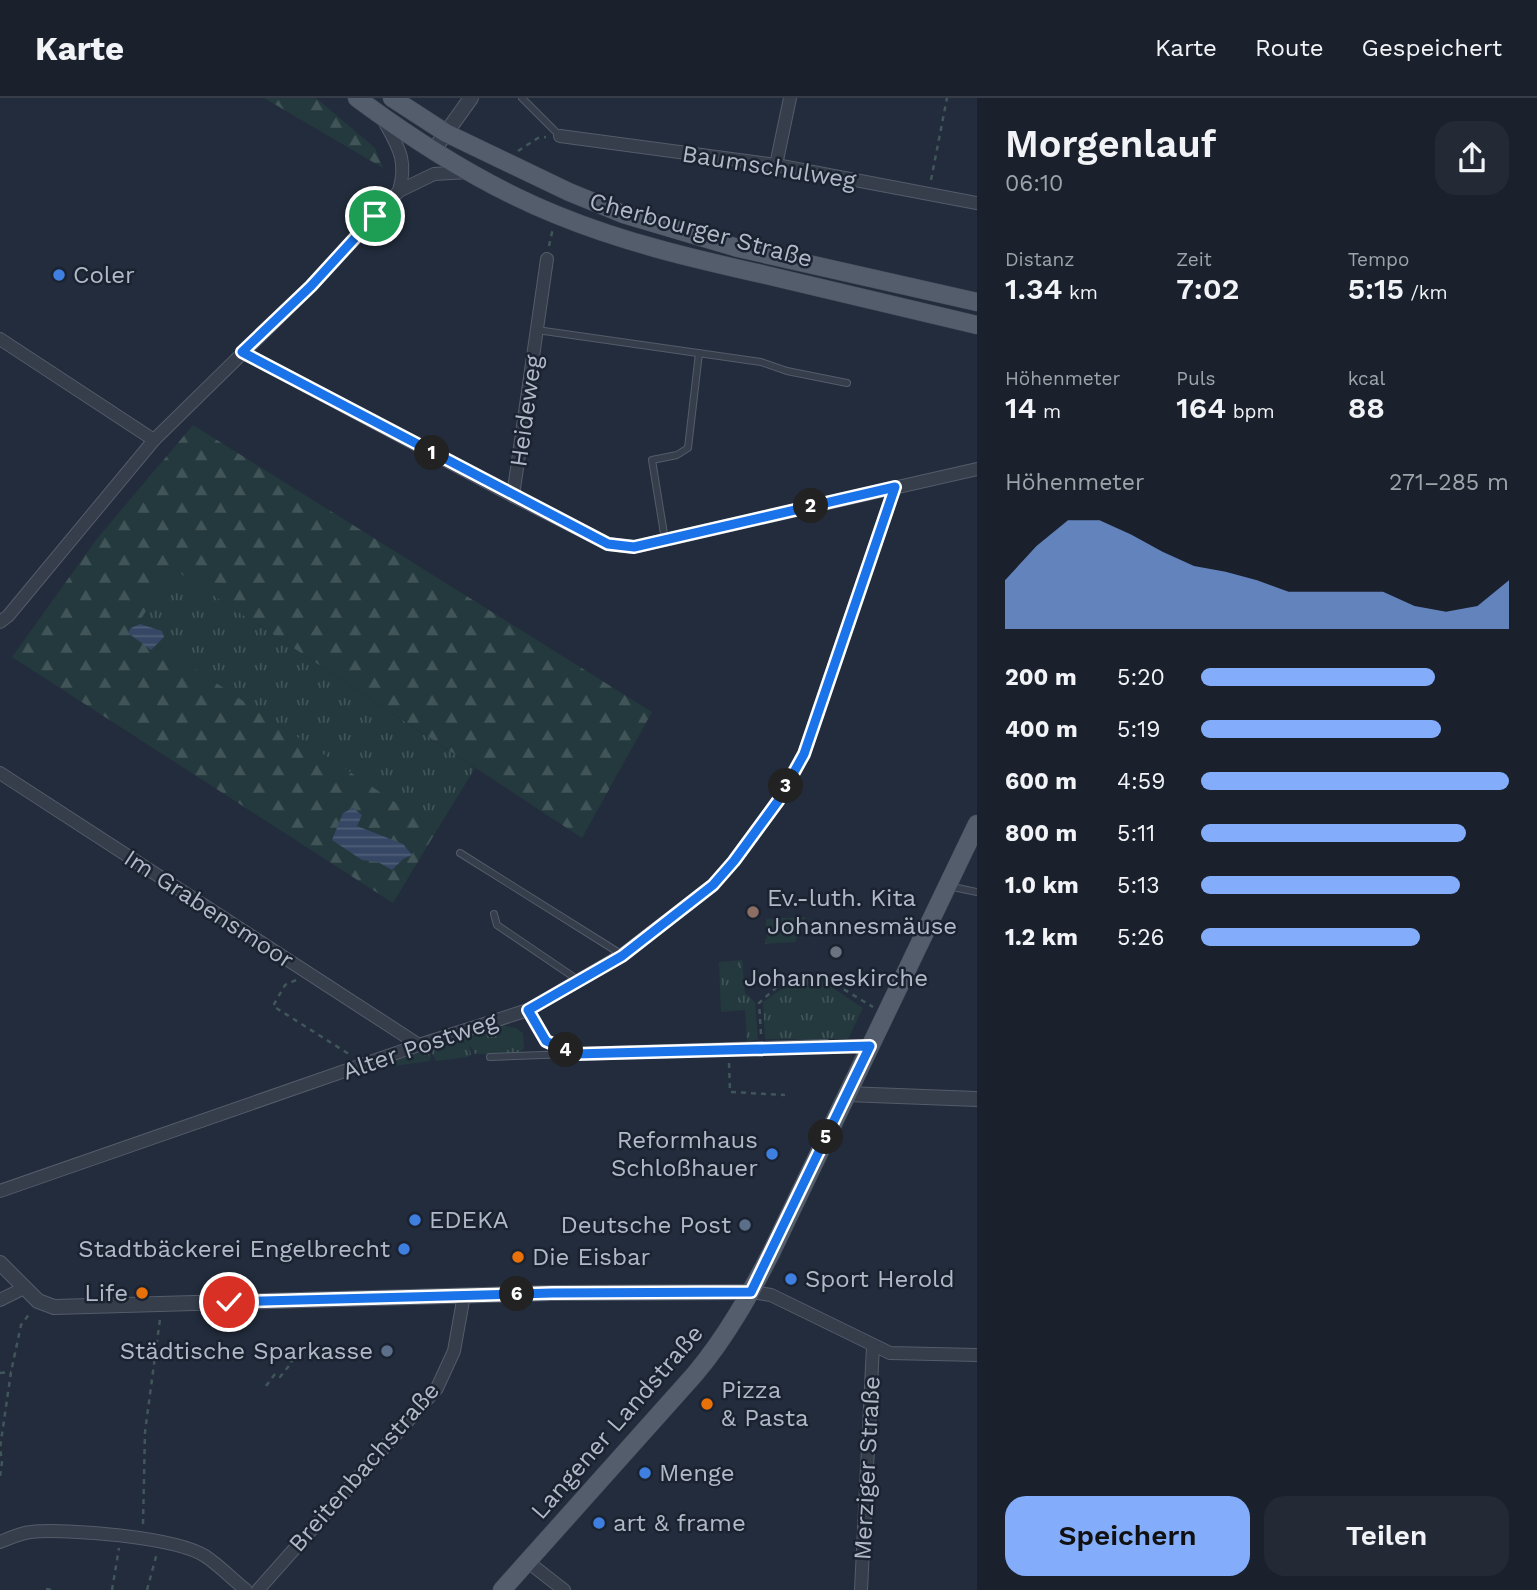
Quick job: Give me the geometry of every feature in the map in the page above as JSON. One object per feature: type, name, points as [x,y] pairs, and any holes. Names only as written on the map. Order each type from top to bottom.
[{"type":"main road","name":"Cherbourger Straße","points":[[357,98],[433,151],[469,172],[556,215],[613,236],[674,254],[977,324]]},
{"type":"main road","name":"Cherbourger Straße","points":[[392,98],[446,133],[623,214],[738,248],[977,302]]},
{"type":"main road","name":"Langener Landstraße","points":[[502,1590],[718,1346],[751,1292],[977,824]]},
{"type":"street","points":[[433,151],[471,98]]},
{"type":"street","points":[[776,165],[790,98]]},
{"type":"street","points":[[381,116],[401,155],[404,172],[399,191]]},
{"type":"street","name":"Baumschulweg","points":[[560,136],[776,165],[977,203]]},
{"type":"street","points":[[0,622],[8,616],[153,440],[311,286],[399,191],[435,174],[469,172]]},
{"type":"street","name":"Heideweg","points":[[547,259],[513,496],[608,544],[634,547],[977,469]]},
{"type":"street","points":[[0,339],[153,440]]},
{"type":"street","points":[[242,352],[513,496]]},
{"type":"street","name":"Alter Postweg","points":[[0,1191],[419,1045],[528,1010],[622,956],[713,885],[778,801],[804,754],[895,487]]},
{"type":"street","name":"Im Grabensmoor","points":[[0,773],[419,1045]]},
{"type":"street","points":[[528,1010],[546,1041],[575,1054],[826,1046]]},
{"type":"street","points":[[846,1094],[977,1099]]},
{"type":"street","points":[[0,1263],[38,1300],[54,1307],[464,1295],[751,1292],[771,1294],[890,1353],[977,1355]]},
{"type":"street","points":[[0,1300],[24,1288]]},
{"type":"street","name":"Breitenbachstraße","points":[[258,1590],[437,1388],[454,1351],[464,1295]]},
{"type":"street","name":"Merziger Straße","points":[[861,1590],[873,1346]]},
{"type":"street","points":[[0,1542],[29,1532],[57,1531],[160,1541],[183,1546],[204,1555],[246,1590]]},
{"type":"street","points":[[528,1562],[564,1590]]},
{"type":"lane","points":[[522,98],[560,136]]},
{"type":"lane","name":"Heideweg","points":[[537,330],[761,362],[787,371],[847,383]]},
{"type":"lane","points":[[665,540],[652,460],[677,455],[688,448],[699,353]]},
{"type":"lane","points":[[460,853],[622,956]]},
{"type":"lane","points":[[947,886],[977,892]]},
{"type":"lane","points":[[494,914],[497,925],[578,980]]},
{"type":"lane","points":[[490,1057],[575,1054]]},
{"type":"path","points":[[928,194],[947,98]]},
{"type":"path","points":[[503,161],[538,138],[560,136]]},
{"type":"path","points":[[547,259],[556,215]]},
{"type":"path","points":[[304,971],[298,979],[285,985],[273,1006],[364,1064]]},
{"type":"path","points":[[762,1048],[759,1003],[788,977],[820,975],[885,1015]]},
{"type":"path","points":[[826,1046],[870,1046]]},
{"type":"path","points":[[729,1049],[730,1092],[785,1095]]},
{"type":"path","points":[[0,1476],[0,1448],[21,1325],[38,1300]]},
{"type":"path","points":[[143,1538],[145,1432],[162,1305]]},
{"type":"path","points":[[266,1386],[275,1374],[280,1377],[292,1362],[286,1357]]},
{"type":"path","points":[[0,1373],[11,1372]]},
{"type":"path","points":[[112,1590],[121,1536]]},
{"type":"path","points":[[147,1590],[160,1541]]},
{"type":"path","points":[[46,1589],[53,1590]]},
{"type":"green space","points":[[264,98],[316,98],[375,148],[383,168]]},
{"type":"green space","points":[[193,425],[652,712],[582,838],[172,568],[135,629],[437,830],[393,903],[12,657],[96,540]]},
{"type":"green space","points":[[172,568],[475,768],[437,830],[135,629]]},
{"type":"green space","points":[[806,917],[795,942],[765,944],[766,919]]},
{"type":"green space","points":[[742,960],[745,993],[755,1002],[758,1040],[747,1041],[745,1010],[721,1012],[719,962]]},
{"type":"green space","points":[[815,976],[863,1008],[848,1039],[765,1039],[763,1002],[789,984]]},
{"type":"green space","points":[[501,1025],[516,1028],[523,1033],[524,1048],[518,1054],[475,1054],[469,1044],[471,1055],[468,1057],[436,1061],[432,1053],[435,1045],[458,1041],[468,1044],[459,1040]]},
{"type":"green space","points":[[429,1052],[431,1057],[429,1061],[394,1066],[392,1064],[395,1060]]},
{"type":"water","points":[[140,624],[162,631],[164,637],[151,650],[128,633],[131,628]]},
{"type":"water","points":[[353,808],[362,815],[357,826],[403,844],[412,855],[403,859],[392,870],[378,862],[362,860],[332,840],[343,813]]},
{"type":"place","name":"Coler","points":[[59,275]]},
{"type":"place","name":"Ev.-luth. Kita Johannesmäuse","points":[[753,912]]},
{"type":"place","name":"Johanneskirche","points":[[836,952]]},
{"type":"place","name":"Reformhaus Schloßhauer","points":[[772,1154]]},
{"type":"place","name":"EDEKA","points":[[415,1220]]},
{"type":"place","name":"Deutsche Post","points":[[745,1225]]},
{"type":"place","name":"Stadtbäckerei Engelbrecht","points":[[404,1249]]},
{"type":"place","name":"Die Eisbar","points":[[518,1257]]},
{"type":"place","name":"Sport Herold","points":[[791,1279]]},
{"type":"place","name":"Life","points":[[142,1293]]},
{"type":"place","name":"Städtische Sparkasse","points":[[387,1351]]},
{"type":"place","name":"Pizza & Pasta","points":[[707,1404]]},
{"type":"place","name":"Menge","points":[[645,1473]]},
{"type":"place","name":"art & frame","points":[[599,1523]]},
{"type":"route","points":[[229,1302],[552,1293],[751,1292],[870,1046],[575,1054],[546,1041],[528,1010],[622,956],[713,885],[778,801],[804,754],[895,487],[634,547],[608,544],[242,352],[311,286],[375,216]]}]
